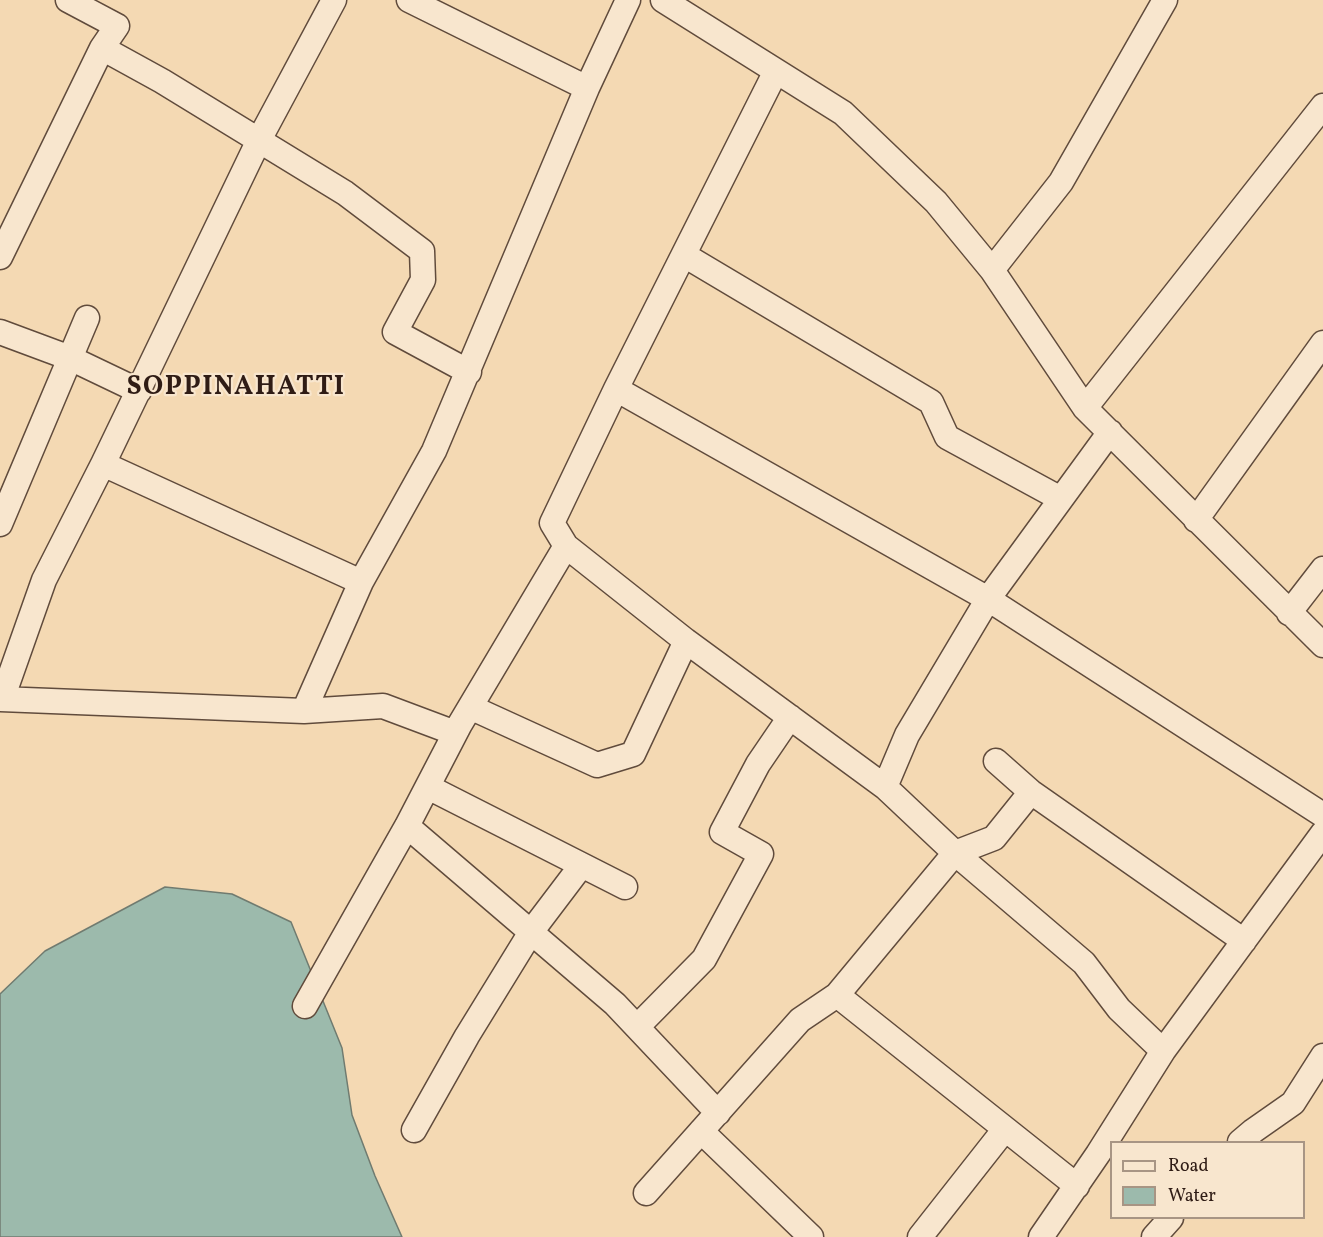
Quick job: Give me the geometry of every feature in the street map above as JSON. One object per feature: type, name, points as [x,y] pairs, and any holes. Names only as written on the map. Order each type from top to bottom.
[{"type":"street","points":[[0,257],[102,48],[117,26],[68,0]]},
{"type":"street","points":[[334,0],[259,140],[104,464],[44,580],[1,699],[304,711],[383,706],[455,733]]},
{"type":"street","points":[[408,0],[587,88]]},
{"type":"street","points":[[304,711],[361,582],[434,451],[587,88],[628,0]]},
{"type":"street","points":[[663,0],[843,113],[936,202],[992,270],[1085,408],[1323,645]]},
{"type":"street","points":[[992,270],[1061,182],[1165,0]]},
{"type":"street","points":[[102,48],[162,81],[345,193],[422,251],[423,280],[395,332],[469,372]]},
{"type":"street","points":[[776,71],[616,389],[552,523],[566,546],[686,641],[885,787],[955,853],[1084,963],[1119,1009],[1163,1051]]},
{"type":"street","points":[[1085,408],[1323,106]]},
{"type":"street","points":[[684,255],[931,402],[947,437],[1061,500]]},
{"type":"street","points":[[0,524],[87,318]]},
{"type":"street","points":[[0,332],[70,358],[139,391]]},
{"type":"street","points":[[1196,520],[1323,343]]},
{"type":"street","points":[[616,389],[988,599],[1323,815]]},
{"type":"street","points":[[885,787],[907,735],[988,599],[1110,432]]},
{"type":"street","points":[[104,464],[361,582]]},
{"type":"street","points":[[305,1006],[407,826],[455,733],[566,546]]},
{"type":"street","points":[[1289,613],[1323,569]]},
{"type":"street","points":[[470,707],[597,765],[624,757],[633,754],[686,641]]},
{"type":"street","points":[[637,1027],[704,959],[761,854],[722,832],[758,764],[790,717]]},
{"type":"street","points":[[996,761],[1031,792],[1244,941]]},
{"type":"street","points":[[428,787],[625,887]]},
{"type":"street","points":[[646,1193],[800,1020],[837,994],[955,853],[994,838],[1031,792]]},
{"type":"street","points":[[407,826],[615,1004],[718,1113]]},
{"type":"street","points":[[1041,1237],[1077,1186],[1163,1051],[1323,833]]},
{"type":"street","points":[[414,1130],[467,1036],[531,932],[581,866]]},
{"type":"street","points":[[837,994],[1077,1186]]},
{"type":"street","points":[[1242,1141],[1293,1103],[1323,1056]]},
{"type":"street","points":[[920,1237],[1005,1129]]},
{"type":"street","points":[[701,1131],[811,1237]]},
{"type":"street","points":[[1154,1237],[1170,1219]]},
{"type":"water","points":[[165,887],[232,894],[291,922],[342,1048],[352,1115],[375,1176],[402,1237],[0,1237],[0,994],[45,951]]},
{"type":"district","name":"SOPPINAHATTI","points":[[236,389]]}]
